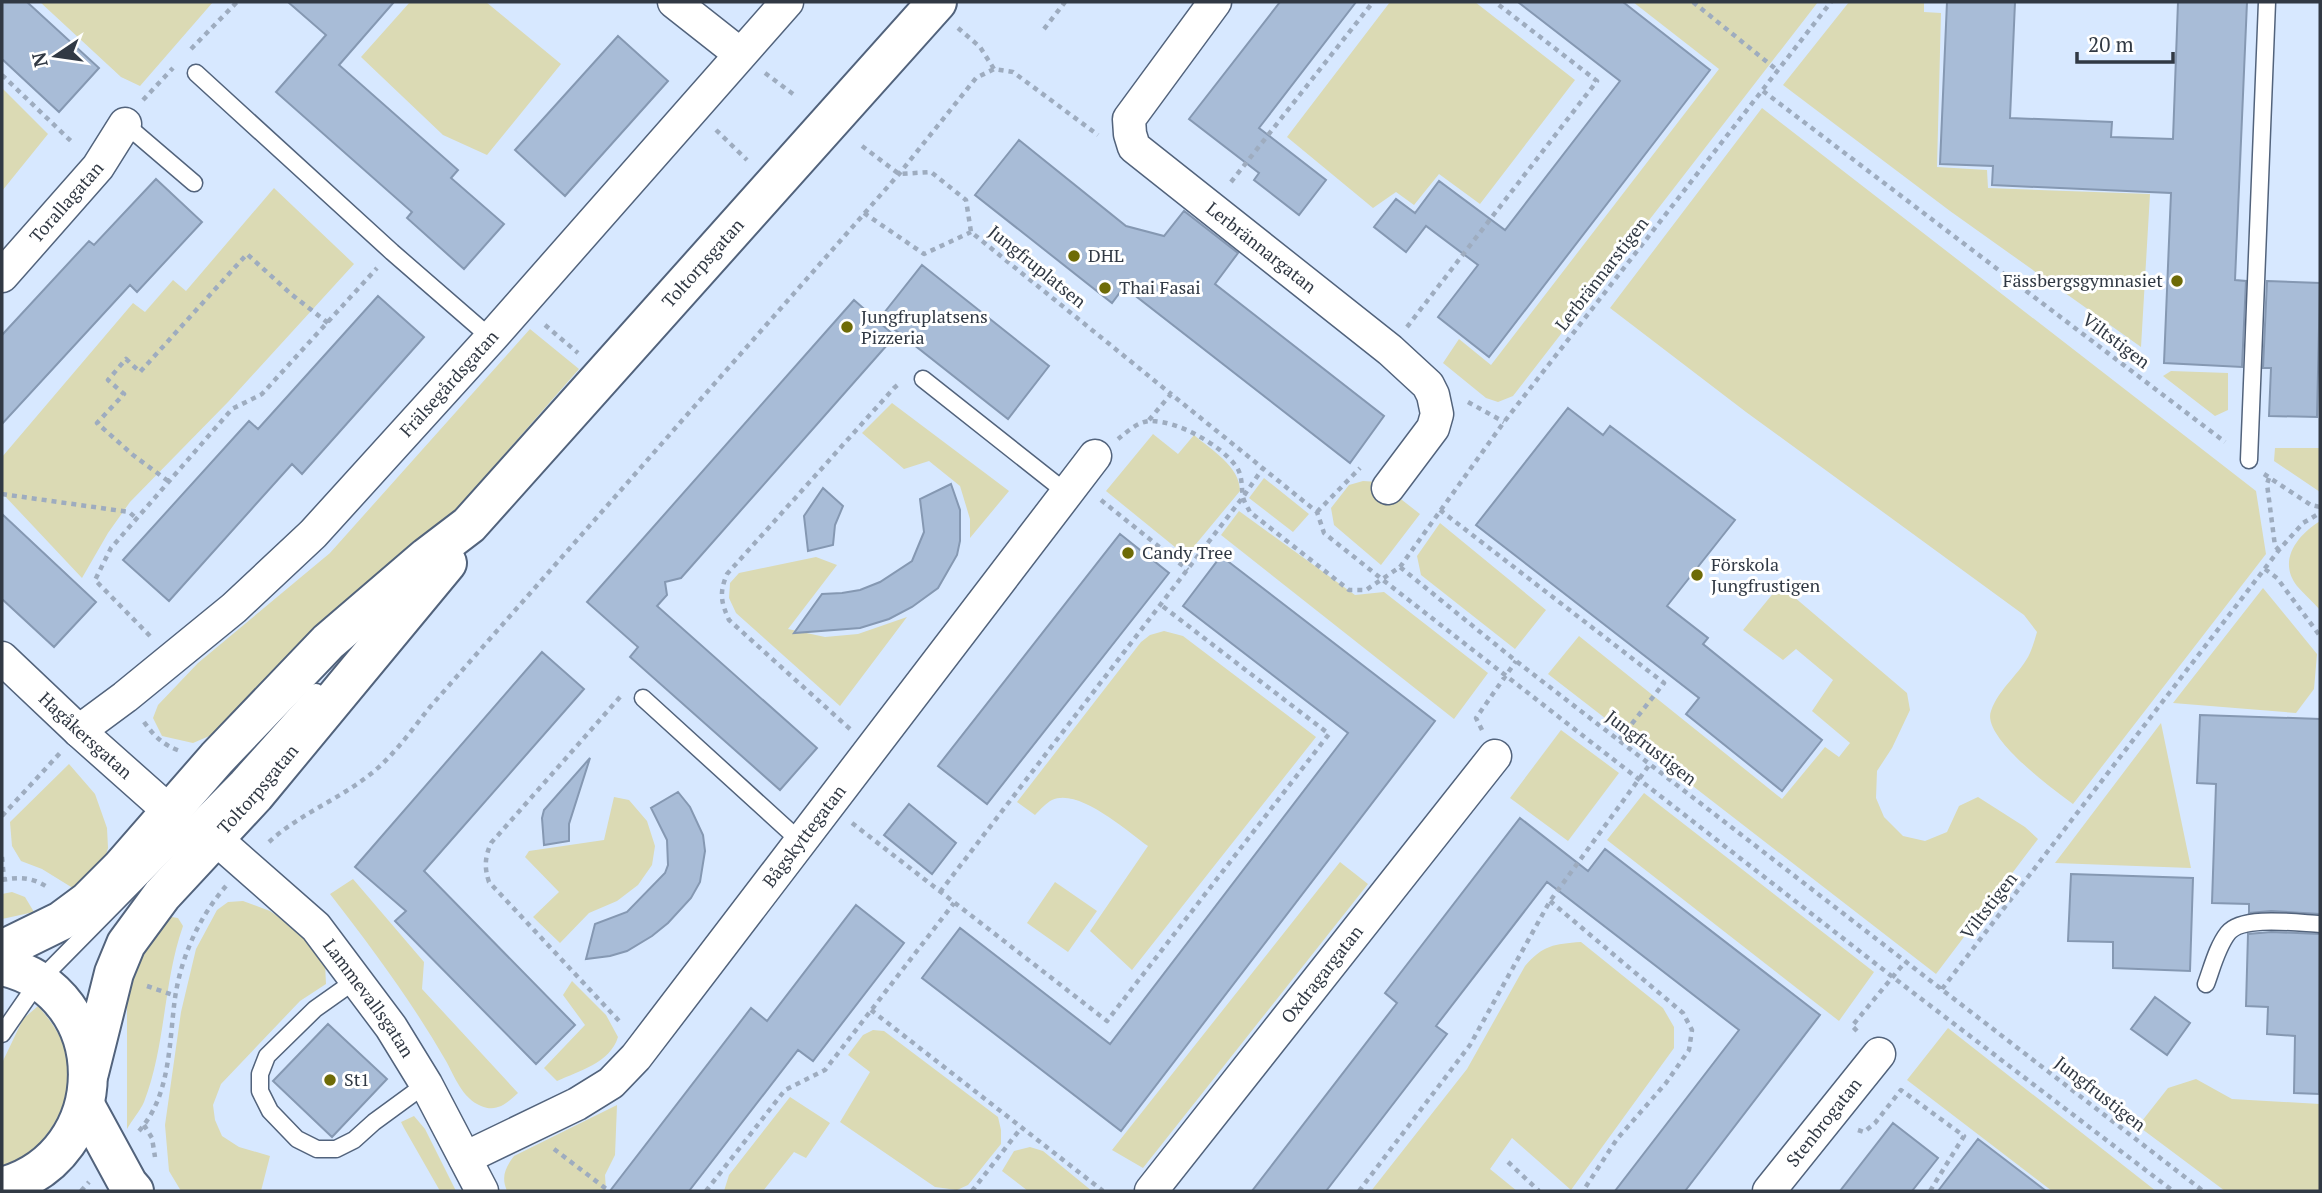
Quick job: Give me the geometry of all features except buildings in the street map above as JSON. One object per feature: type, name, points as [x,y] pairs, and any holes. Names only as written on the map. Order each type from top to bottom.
[{"type":"street","points":[[674,2],[740,54]]},
{"type":"street","name":"Frälsegårdsgatan","points":[[79,731],[173,659],[313,534],[491,338],[787,2]]},
{"type":"street","points":[[1130,134],[1129,119],[1216,2]]},
{"type":"street","name":"Toltorpsgatan","points":[[2,950],[61,920],[88,901],[328,642],[469,525],[949,16]]},
{"type":"street","name":"Torallagatan","points":[[2,276],[98,167],[125,124]]},
{"type":"street","name":"Lerbrännargatan","points":[[1130,134],[1134,147],[1390,350],[1428,385],[1437,414],[1433,428],[1388,488]]},
{"type":"street","name":"Bågskyttegatan","points":[[465,1158],[578,1104],[611,1083],[643,1047],[1079,476]]},
{"type":"street","name":"Toltorpsgatan","points":[[2,1187],[26,1178],[53,1159],[73,1134],[87,1089],[114,973],[126,944],[162,895],[255,795],[443,570],[469,525]]},
{"type":"street","name":"Hagåkersgatan","points":[[2,658],[169,811]]},
{"type":"street","name":"Oxdragargatan","points":[[1151,1191],[1495,756]]},
{"type":"street","name":"Lammevallsgatan","points":[[216,839],[316,927],[391,1027],[426,1084],[482,1191]]},
{"type":"street","points":[[2,966],[38,982],[64,1006],[75,1021],[87,1055],[87,1089],[113,1156],[134,1191]]},
{"type":"street","name":"Stenbrogatan","points":[[1769,1191],[1879,1054]]},
{"type":"lane","points":[[2249,460],[2267,2]]},
{"type":"lane","points":[[196,73],[392,252],[491,338]]},
{"type":"lane","points":[[125,124],[194,183]]},
{"type":"lane","points":[[923,379],[1079,476]]},
{"type":"lane","points":[[348,657],[469,525]]},
{"type":"lane","points":[[2,1034],[38,982],[238,779],[330,677]]},
{"type":"lane","points":[[643,698],[800,841]]},
{"type":"lane","points":[[2206,984],[2226,937],[2240,924],[2320,923]]},
{"type":"lane","points":[[356,980],[315,1009],[267,1056],[260,1073],[260,1091],[270,1111],[297,1139],[317,1149],[336,1149],[354,1140],[373,1122],[426,1084]]},
{"type":"path","points":[[1044,29],[1065,2]]},
{"type":"path","points":[[1210,209],[1373,2]]},
{"type":"path","points":[[1390,350],[1597,81],[1495,2]]},
{"type":"path","points":[[1693,2],[1777,70]]},
{"type":"path","name":"Lerbrännarstigen","points":[[1400,567],[1504,422],[1830,2]]},
{"type":"path","points":[[186,54],[235,3]]},
{"type":"path","points":[[949,16],[980,47],[993,69]]},
{"type":"path","points":[[158,83],[177,64]]},
{"type":"path","points":[[81,1191],[144,1125],[156,1101],[170,1051],[176,996],[185,957],[198,927],[216,898],[245,864],[285,827],[364,779],[389,758],[430,707],[899,174],[976,78],[993,69],[1013,72],[1100,136],[1130,134]]},
{"type":"path","points":[[2,75],[98,167]]},
{"type":"path","name":"Viltstigen","points":[[1763,91],[2249,460],[2269,478],[2320,508]]},
{"type":"path","points":[[729,142],[747,158]]},
{"type":"path","points":[[862,146],[899,174]]},
{"type":"path","name":"Jungfruplatsen","points":[[899,174],[931,172],[966,200],[971,232],[1317,512]]},
{"type":"path","points":[[864,213],[924,254],[971,232]]},
{"type":"path","points":[[173,659],[96,580],[111,548],[232,409],[262,394],[392,252]]},
{"type":"path","points":[[168,481],[97,423],[124,394],[108,380],[126,359],[141,372],[247,254],[328,323]]},
{"type":"path","points":[[521,303],[587,361]]},
{"type":"path","points":[[871,749],[729,620],[721,601],[721,589],[727,574],[894,388],[905,380],[915,377],[923,379]]},
{"type":"path","points":[[1171,394],[1149,420],[1136,425],[1079,476],[1188,570]]},
{"type":"path","points":[[1149,420],[1199,435],[1235,465],[1243,481],[1243,498],[1250,512],[1349,590],[1366,590],[1400,567]]},
{"type":"path","points":[[1388,488],[1362,466],[1317,512],[1324,533],[1894,978],[2173,1191]]},
{"type":"path","points":[[940,892],[1243,498],[1263,468]]},
{"type":"path","points":[[2269,478],[2267,484],[2275,546],[2279,550]]},
{"type":"path","points":[[2,494],[129,512],[136,518]]},
{"type":"path","points":[[1440,510],[1664,683],[1619,740]]},
{"type":"path","name":"Viltstigen","points":[[1942,989],[2279,550],[2303,523],[2320,513]]},
{"type":"path","name":"Jungfrustigen","points":[[1400,567],[1516,661],[2203,1191]]},
{"type":"path","points":[[2264,569],[2277,578],[2320,636]]},
{"type":"path","points":[[828,804],[1107,1021],[1329,734],[1161,605]]},
{"type":"path","points":[[1495,756],[1476,718],[1516,661]]},
{"type":"path","points":[[643,698],[635,692],[625,693],[616,699],[491,843],[485,858],[489,882],[643,1047]]},
{"type":"path","points":[[2,816],[79,731]]},
{"type":"path","points":[[1359,1191],[1470,1045],[1550,901],[1650,764]]},
{"type":"path","points":[[2,857],[4,879]]},
{"type":"path","points":[[1550,901],[1683,1013],[1692,1030],[1689,1050],[1666,1083],[1617,1139],[1583,1191]]},
{"type":"path","points":[[706,1191],[785,1090],[825,1070],[954,903]]},
{"type":"path","points":[[1879,1054],[1852,1026],[1905,962]]},
{"type":"path","points":[[871,1010],[1103,1191]]},
{"type":"path","points":[[1901,1090],[1964,1136],[1930,1191]]},
{"type":"path","points":[[526,1129],[609,1191]]},
{"type":"path","points":[[972,1191],[1021,1129]]},
{"type":"path","points":[[1507,1162],[1539,1191]]},
{"type":"green space","points":[[40,2],[213,2],[140,86],[121,77]]},
{"type":"green space","points":[[410,2],[486,2],[561,64],[487,155],[443,135],[361,57]]},
{"type":"green space","points":[[1390,2],[1475,2],[1575,80],[1480,204],[1439,174],[1414,205],[1396,192],[1373,208],[1287,137]]},
{"type":"green space","points":[[1633,2],[1818,2],[1513,396],[1498,402],[1486,398],[1443,363],[1459,339],[1491,365],[1719,69]]},
{"type":"green space","points":[[1849,2],[1924,2],[1924,12],[1941,13],[1937,167],[1987,170],[1988,188],[2150,194],[2141,347],[1950,211],[1783,85]]},
{"type":"green space","points":[[2,88],[48,134],[2,191]]},
{"type":"green space","points":[[1762,108],[2256,491],[2266,554],[2073,804],[2021,762],[1997,735],[1991,722],[1991,711],[1995,703],[2026,660],[2035,640],[2037,632],[2024,615],[1746,412],[1610,308]]},
{"type":"green space","points":[[274,188],[354,264],[228,402],[130,502],[82,578],[2,493],[2,457],[133,303],[145,312],[173,280],[186,291]]},
{"type":"green space","points":[[530,329],[579,369],[433,536],[214,734],[193,743],[162,736],[153,718],[158,705],[198,663],[330,553]]},
{"type":"green space","points":[[2171,371],[2228,373],[2228,410],[2215,416],[2163,376]]},
{"type":"green space","points":[[892,403],[1009,491],[970,538],[970,519],[960,486],[929,461],[904,469],[862,433]]},
{"type":"green space","points":[[1153,434],[1178,454],[1194,435],[1230,466],[1239,482],[1240,491],[1186,556],[1106,491]]},
{"type":"green space","points":[[2275,448],[2320,448],[2320,492],[2274,461]]},
{"type":"green space","points":[[1264,478],[1309,514],[1293,532],[1249,498]]},
{"type":"green space","points":[[1363,481],[1379,482],[1420,514],[1381,565],[1334,525],[1331,508],[1349,485]]},
{"type":"green space","points":[[1239,511],[1355,595],[1384,592],[1488,673],[1454,719],[1221,535]]},
{"type":"green space","points":[[2320,521],[2320,610],[2297,586],[2289,567],[2293,549],[2298,541]]},
{"type":"green space","points":[[1440,523],[1546,610],[1515,649],[1421,575],[1417,556]]},
{"type":"green space","points":[[816,557],[837,565],[788,629],[825,637],[858,634],[907,617],[840,706],[736,613],[729,598],[730,583],[739,573]]},
{"type":"green space","points":[[1780,585],[1907,693],[1910,710],[1892,748],[1877,771],[1876,798],[1884,817],[1903,836],[1925,841],[1947,832],[1959,806],[1978,797],[2025,827],[2038,839],[1936,974],[1548,674],[1579,636],[1782,799],[1825,747],[1839,757],[1850,743],[1812,711],[1833,680],[1796,649],[1783,660],[1743,630]]},
{"type":"green space","points":[[2263,588],[2317,654],[2314,689],[2296,713],[2173,703]]},
{"type":"green space","points":[[1164,631],[1183,636],[1316,737],[1132,970],[1090,931],[1148,846],[1102,812],[1075,800],[1052,800],[1035,815],[1017,802],[1141,642],[1150,635]]},
{"type":"green space","points":[[2161,723],[2191,868],[2055,863]]},
{"type":"green space","points":[[1561,730],[1619,773],[1568,841],[1510,798]]},
{"type":"green space","points":[[69,764],[95,794],[107,828],[108,848],[103,865],[76,890],[42,869],[21,861],[12,846],[10,822]]},
{"type":"green space","points":[[1644,793],[1874,972],[1839,1021],[1607,840]]},
{"type":"green space","points":[[614,797],[629,800],[647,821],[655,846],[652,865],[638,885],[617,901],[589,913],[560,943],[533,917],[559,892],[525,857],[529,851],[604,840]]},
{"type":"green space","points":[[1340,862],[1368,884],[1143,1168],[1112,1150]]},
{"type":"green space","points":[[353,879],[424,962],[422,989],[518,1093],[506,1103],[497,1108],[481,1106],[469,1098],[460,1086],[405,996],[330,894]]},
{"type":"green space","points":[[1055,882],[1097,911],[1068,952],[1027,923]]},
{"type":"green space","points":[[12,892],[25,897],[34,912],[2,919],[2,894]]},
{"type":"green space","points":[[243,901],[270,911],[303,934],[325,963],[326,984],[300,1001],[221,1084],[213,1105],[215,1120],[222,1136],[239,1147],[270,1156],[261,1191],[181,1191],[169,1171],[165,1125],[181,1012],[196,949],[217,910],[228,902]]},
{"type":"green space","points":[[165,916],[178,918],[183,926],[176,948],[151,1080],[142,1105],[127,1129],[127,997],[135,967],[150,934]]},
{"type":"green space","points":[[1581,942],[1663,1008],[1674,1027],[1674,1048],[1571,1190],[1512,1138],[1490,1169],[1517,1191],[1371,1191],[1467,1069],[1525,966],[1550,947]]},
{"type":"green space","points":[[572,981],[606,1015],[618,1037],[614,1046],[601,1060],[557,1081],[544,1068],[585,1025],[563,995]]},
{"type":"green space","points":[[38,1006],[54,1026],[65,1050],[69,1067],[66,1098],[60,1113],[41,1141],[29,1153],[2,1166],[2,1063],[23,1019]]},
{"type":"green space","points":[[1948,1028],[2156,1191],[2052,1191],[1907,1080]]},
{"type":"green space","points":[[873,1030],[884,1031],[998,1117],[1001,1144],[968,1185],[957,1190],[935,1187],[840,1122],[870,1072],[848,1055],[863,1035]]},
{"type":"green space","points":[[2196,1079],[2232,1099],[2320,1104],[2320,1191],[2225,1191],[2138,1126],[2168,1088]]},
{"type":"green space","points":[[790,1097],[830,1123],[806,1158],[794,1152],[763,1191],[724,1191],[729,1175]]},
{"type":"green space","points":[[617,1105],[615,1155],[605,1175],[606,1191],[507,1191],[505,1173],[514,1156]]},
{"type":"green space","points":[[414,1116],[425,1129],[456,1191],[440,1191],[404,1128],[401,1122]]},
{"type":"green space","points":[[1030,1147],[1043,1151],[1092,1191],[1028,1191],[1002,1171],[1014,1151]]},
{"type":"place","name":"DHL","points":[[1074,256]]},
{"type":"place","name":"Fässbergsgymnasiet","points":[[2177,281]]},
{"type":"place","name":"Thai Fasai","points":[[1105,288]]},
{"type":"place","name":"Jungfruplatsens Pizzeria","points":[[847,327]]},
{"type":"place","name":"Candy Tree","points":[[1128,553]]},
{"type":"place","name":"Förskola Jungfrustigen","points":[[1697,575]]},
{"type":"place","name":"St1","points":[[330,1080]]}]
